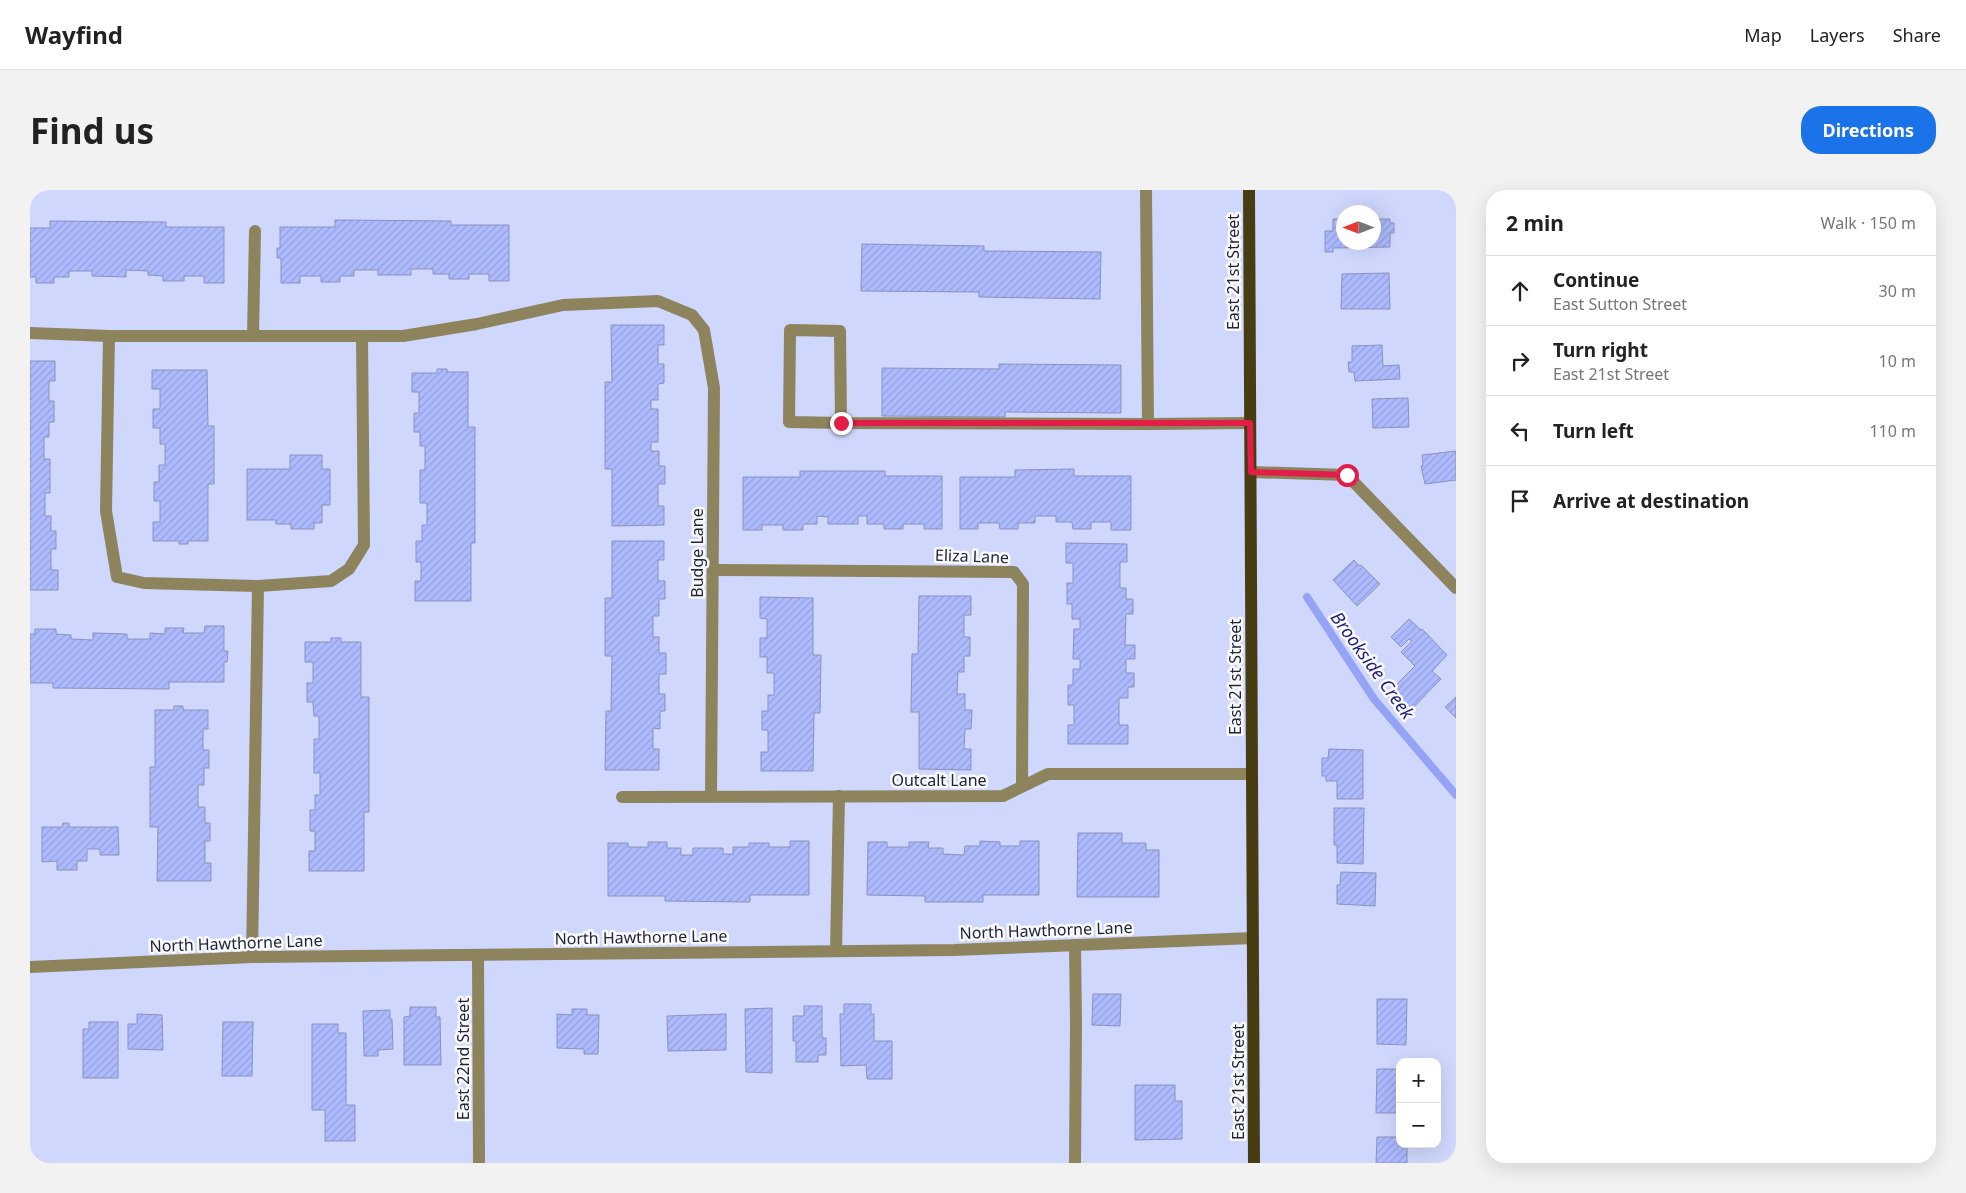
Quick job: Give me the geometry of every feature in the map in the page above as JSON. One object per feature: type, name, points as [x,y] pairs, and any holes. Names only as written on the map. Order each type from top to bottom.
[{"type":"main road","name":"East 21st Street","points":[[1249,190],[1254,1163]]},
{"type":"street","points":[[1146,190],[1148,424]]},
{"type":"street","points":[[253,336],[255,231]]},
{"type":"street","name":"Budge Lane","points":[[362,336],[403,336],[478,324],[563,305],[658,301],[692,315],[704,330],[714,388],[711,796]]},
{"type":"street","points":[[841,423],[840,331],[790,330],[789,422],[841,423],[1148,424],[1250,423]]},
{"type":"street","points":[[30,333],[109,336],[362,336],[364,545],[349,569],[332,581],[258,586],[144,583],[117,577],[106,511],[109,336]]},
{"type":"street","points":[[1251,472],[1347,475],[1456,588]]},
{"type":"street","name":"Eliza Lane","points":[[713,570],[1014,572],[1023,584],[1022,786]]},
{"type":"street","points":[[252,957],[258,586]]},
{"type":"street","name":"Outcalt Lane","points":[[622,797],[1003,796],[1048,774],[1252,774]]},
{"type":"street","points":[[836,951],[839,796]]},
{"type":"street","name":"North Hawthorne Lane","points":[[30,967],[252,957],[954,950],[1253,938]]},
{"type":"street","points":[[1075,945],[1075,1163]]},
{"type":"street","name":"East 22nd Street","points":[[478,955],[479,1163]]},
{"type":"building","points":[[1333,219],[1336,219],[1336,248],[1333,248],[1333,252],[1325,252],[1325,231],[1333,231]]},
{"type":"building","points":[[1381,219],[1390,219],[1390,223],[1394,223],[1394,233],[1390,233],[1390,247],[1381,247]]},
{"type":"building","points":[[335,220],[451,221],[451,225],[509,225],[509,281],[489,281],[489,274],[469,274],[469,279],[449,279],[449,274],[433,274],[433,269],[411,269],[411,275],[378,275],[378,270],[354,270],[354,276],[340,276],[340,282],[321,282],[321,276],[300,276],[300,283],[281,283],[281,258],[277,258],[277,248],[280,248],[280,227],[335,227]]},
{"type":"building","points":[[50,221],[166,222],[166,227],[224,227],[224,283],[204,283],[204,276],[184,276],[184,281],[163,281],[163,276],[148,275],[148,271],[126,270],[126,277],[92,276],[92,271],[69,271],[69,277],[54,277],[54,283],[36,283],[36,277],[30,277],[30,228],[50,228]]},
{"type":"building","points":[[862,244],[984,246],[984,251],[1101,252],[1100,299],[979,297],[979,292],[861,291]]},
{"type":"building","points":[[1389,273],[1390,309],[1341,309],[1342,274]]},
{"type":"building","points":[[611,325],[664,325],[664,345],[658,345],[658,364],[664,364],[664,383],[658,384],[658,400],[651,400],[651,409],[658,409],[658,442],[651,442],[651,451],[659,451],[659,466],[665,466],[665,484],[658,484],[658,506],[664,506],[664,525],[612,526],[612,469],[605,469],[605,382],[612,382]]},
{"type":"building","points":[[1382,345],[1383,366],[1399,365],[1400,379],[1355,381],[1354,372],[1349,372],[1348,362],[1352,362],[1352,346]]},
{"type":"building","points":[[30,361],[55,361],[55,381],[49,381],[49,401],[54,401],[54,422],[49,422],[49,437],[44,437],[44,459],[50,459],[50,493],[45,493],[45,516],[51,516],[51,531],[56,531],[56,549],[51,549],[51,570],[58,570],[58,590],[30,590]]},
{"type":"building","points":[[999,364],[1121,365],[1121,413],[1005,412],[1005,417],[882,416],[882,368],[999,369]]},
{"type":"building","points":[[437,369],[447,369],[447,372],[468,372],[468,427],[475,427],[475,543],[471,543],[471,601],[415,601],[415,581],[421,581],[421,562],[416,562],[416,541],[422,541],[422,525],[427,525],[427,503],[420,503],[420,470],[425,470],[425,446],[420,446],[420,432],[414,432],[414,413],[419,413],[419,392],[412,392],[412,373],[437,373]]},
{"type":"building","points":[[152,370],[207,370],[208,426],[214,426],[214,484],[208,484],[208,541],[188,541],[188,544],[179,544],[179,541],[153,541],[153,522],[160,522],[160,501],[154,501],[154,482],[159,482],[159,465],[165,465],[165,444],[160,444],[160,428],[153,428],[153,409],[160,409],[160,389],[152,389]]},
{"type":"building","points":[[1408,398],[1409,427],[1373,428],[1372,399]]},
{"type":"building","points":[[1456,451],[1456,480],[1425,484],[1421,466],[1423,466],[1422,455]]},
{"type":"building","points":[[290,455],[322,455],[322,469],[330,469],[330,505],[322,505],[322,523],[314,523],[314,529],[291,529],[291,524],[276,524],[276,520],[247,520],[247,469],[290,469]]},
{"type":"building","points":[[1074,469],[1074,476],[1131,476],[1131,530],[1111,530],[1111,522],[1091,522],[1091,529],[1073,529],[1072,522],[1056,522],[1056,516],[1035,516],[1035,523],[1018,523],[1018,529],[1000,529],[999,523],[978,523],[978,529],[960,529],[960,477],[1015,477],[1015,470]]},
{"type":"building","points":[[800,471],[885,471],[885,476],[942,476],[942,529],[924,529],[924,524],[903,524],[903,529],[884,529],[884,524],[867,524],[867,516],[858,516],[858,524],[828,524],[828,517],[817,516],[817,524],[803,524],[803,530],[783,530],[783,525],[762,525],[762,530],[743,530],[743,477],[800,477]]},
{"type":"building","points":[[612,541],[664,541],[664,560],[658,560],[658,581],[665,581],[665,599],[659,599],[659,616],[653,616],[653,637],[659,637],[659,653],[666,653],[666,674],[659,674],[659,694],[665,694],[665,711],[660,711],[660,729],[653,728],[653,749],[659,749],[659,770],[605,770],[606,711],[611,711],[612,656],[605,656],[605,598],[612,598]]},
{"type":"building","points":[[1066,543],[1127,544],[1127,562],[1120,562],[1120,588],[1126,588],[1126,599],[1133,599],[1133,614],[1126,614],[1125,645],[1135,645],[1135,659],[1126,659],[1126,673],[1134,673],[1134,687],[1128,687],[1128,698],[1119,698],[1119,725],[1128,725],[1128,744],[1068,744],[1068,725],[1074,725],[1074,705],[1068,705],[1068,685],[1073,685],[1073,669],[1080,669],[1080,659],[1073,659],[1074,629],[1080,629],[1080,619],[1072,619],[1072,604],[1067,604],[1067,583],[1073,583],[1073,563],[1066,563]]},
{"type":"building","points":[[1354,560],[1380,584],[1357,606],[1333,580]]},
{"type":"building","points":[[919,596],[971,596],[971,615],[964,615],[964,637],[970,637],[970,656],[964,656],[964,672],[958,672],[957,694],[965,694],[965,710],[972,710],[971,729],[965,729],[964,749],[971,749],[971,770],[919,769],[919,712],[911,712],[912,654],[918,654]]},
{"type":"building","points":[[760,597],[813,598],[813,655],[821,655],[820,713],[814,713],[813,771],[761,771],[761,752],[768,752],[768,730],[762,730],[762,711],[768,711],[768,695],[774,695],[774,673],[767,673],[767,657],[760,657],[760,638],[767,638],[767,619],[760,618]]},
{"type":"building","points":[[1409,619],[1422,629],[1447,655],[1432,671],[1441,679],[1406,715],[1386,695],[1415,666],[1401,652],[1412,641],[1409,639],[1401,647],[1391,637]]},
{"type":"building","points":[[205,626],[224,626],[224,651],[228,651],[227,662],[224,662],[224,682],[169,682],[169,689],[53,688],[53,683],[30,683],[30,634],[35,634],[35,629],[56,629],[56,634],[71,635],[71,639],[93,640],[93,633],[127,634],[127,639],[150,639],[150,633],[165,634],[165,628],[184,628],[183,633],[204,633]]},
{"type":"building","points":[[331,638],[341,638],[341,642],[361,642],[361,697],[369,697],[369,812],[364,812],[364,871],[309,871],[309,851],[315,851],[315,831],[310,831],[310,810],[315,810],[315,795],[320,795],[320,773],[314,773],[314,739],[319,739],[319,716],[314,716],[313,702],[307,702],[307,683],[313,683],[313,662],[305,662],[305,642],[331,642]]},
{"type":"building","points":[[1456,697],[1456,718],[1445,707]]},
{"type":"building","points":[[174,706],[183,706],[183,710],[208,710],[208,729],[203,729],[203,750],[209,750],[209,768],[204,768],[204,785],[198,785],[198,807],[205,807],[205,823],[210,823],[210,841],[205,841],[205,863],[211,863],[211,881],[157,881],[158,827],[150,827],[150,767],[155,767],[155,710],[174,710]]},
{"type":"building","points":[[1329,749],[1363,750],[1363,799],[1337,799],[1337,781],[1326,781],[1326,776],[1322,776],[1322,758],[1328,758]]},
{"type":"building","points":[[1334,808],[1364,808],[1363,864],[1337,863],[1337,845],[1334,845]]},
{"type":"building","points":[[63,823],[69,823],[69,827],[118,827],[119,855],[100,855],[100,849],[87,849],[87,861],[77,861],[77,870],[57,870],[57,861],[42,862],[42,827],[62,827]]},
{"type":"building","points":[[1078,833],[1122,833],[1122,843],[1146,843],[1146,850],[1159,850],[1159,897],[1077,897]]},
{"type":"building","points":[[790,841],[809,841],[809,895],[750,895],[750,902],[665,901],[665,896],[608,896],[608,843],[628,843],[628,847],[648,847],[648,842],[667,842],[667,848],[681,848],[681,855],[693,855],[693,848],[723,848],[723,854],[733,854],[733,847],[749,847],[749,843],[769,843],[769,847],[790,847]]},
{"type":"building","points":[[980,841],[1000,842],[1000,846],[1020,846],[1020,841],[1039,841],[1039,895],[983,895],[983,902],[925,902],[925,896],[867,895],[868,842],[887,842],[887,847],[909,847],[909,842],[929,842],[928,848],[943,848],[943,854],[964,855],[965,846],[980,846]]},
{"type":"building","points":[[1341,872],[1376,873],[1375,906],[1337,904],[1337,885],[1340,885]]},
{"type":"building","points":[[1093,994],[1121,994],[1120,1026],[1092,1025]]},
{"type":"building","points":[[1377,999],[1407,999],[1406,1045],[1377,1044]]},
{"type":"building","points":[[844,1004],[871,1004],[871,1014],[874,1014],[874,1041],[892,1041],[892,1079],[867,1079],[866,1065],[841,1066],[840,1014],[844,1014]]},
{"type":"building","points":[[804,1006],[822,1006],[822,1038],[826,1038],[826,1055],[818,1055],[818,1062],[796,1062],[796,1041],[793,1041],[793,1016],[804,1016]]},
{"type":"building","points":[[410,1007],[436,1007],[436,1017],[440,1017],[441,1065],[404,1065],[404,1017],[410,1016]]},
{"type":"building","points":[[772,1008],[772,1073],[746,1072],[745,1009]]},
{"type":"building","points":[[572,1009],[587,1009],[587,1015],[599,1015],[598,1054],[584,1054],[584,1049],[557,1048],[557,1014],[572,1015]]},
{"type":"building","points":[[390,1010],[393,1049],[378,1050],[378,1056],[364,1056],[363,1011]]},
{"type":"building","points":[[137,1014],[162,1015],[163,1050],[128,1049],[128,1024],[137,1024]]},
{"type":"building","points":[[726,1014],[726,1050],[668,1051],[667,1016]]},
{"type":"building","points":[[89,1022],[118,1022],[118,1078],[83,1078],[83,1029],[89,1029]]},
{"type":"building","points":[[223,1022],[253,1022],[252,1076],[222,1076]]},
{"type":"building","points":[[312,1024],[338,1024],[338,1033],[346,1033],[346,1105],[355,1105],[355,1141],[325,1141],[325,1110],[312,1110]]},
{"type":"building","points":[[1377,1069],[1396,1069],[1396,1113],[1376,1113]]},
{"type":"building","points":[[1135,1085],[1175,1085],[1175,1101],[1182,1101],[1182,1139],[1135,1140]]},
{"type":"building","points":[[1377,1137],[1396,1137],[1396,1148],[1407,1148],[1407,1163],[1376,1163]]},
{"type":"waterway","name":"Brookside Creek","points":[[1307,597],[1374,699],[1456,795]]},
{"type":"route","points":[[841,423],[1250,423],[1251,472],[1347,475]]}]
